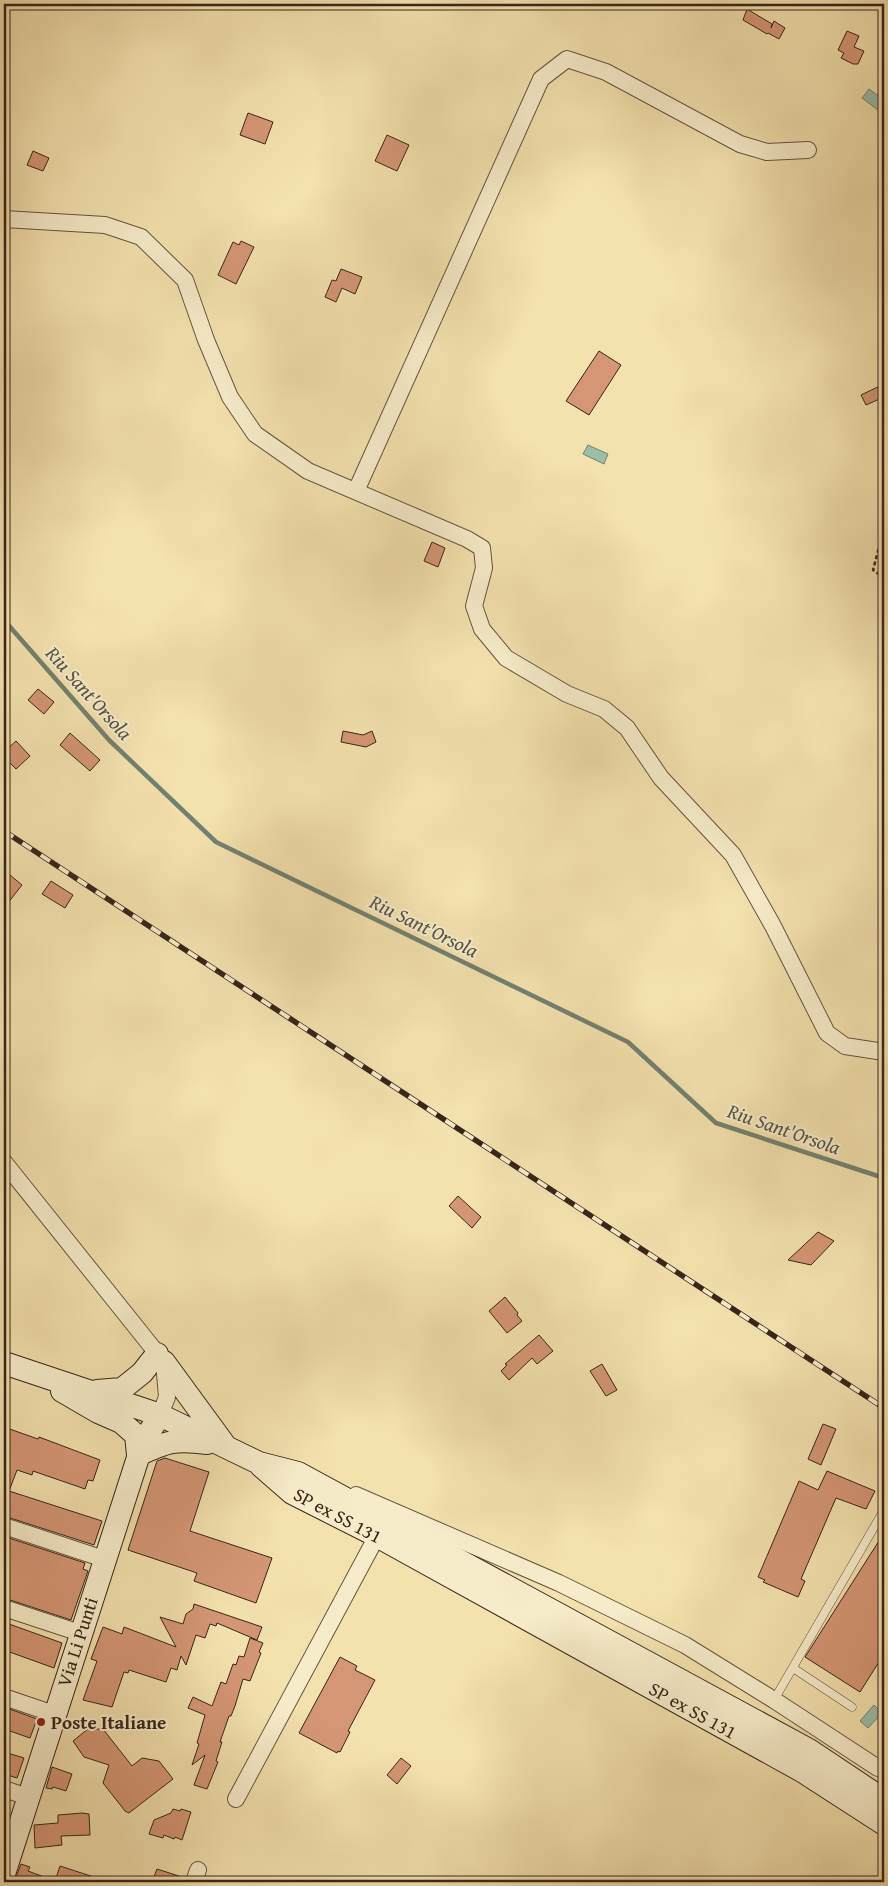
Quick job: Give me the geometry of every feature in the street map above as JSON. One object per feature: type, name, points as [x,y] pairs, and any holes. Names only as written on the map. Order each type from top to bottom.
[{"type":"main road","points":[[93,1392],[122,1389],[160,1358],[223,1446]]},
{"type":"main road","points":[[14,1366],[98,1412],[121,1422],[136,1435],[138,1455],[174,1441],[223,1446]]},
{"type":"main road","points":[[14,1366],[160,1415],[259,1463]]},
{"type":"main road","name":"Via Li Punti","points":[[4,1874],[138,1455],[143,1442],[160,1415]]},
{"type":"main road","name":"SP ex SS 131","points":[[259,1463],[298,1473],[809,1750],[884,1800]]},
{"type":"main road","name":"SP ex SS 131","points":[[259,1463],[292,1492],[376,1536],[802,1771],[884,1824]]},
{"type":"street","points":[[356,491],[541,79],[567,59],[606,72],[740,144],[767,152],[808,150]]},
{"type":"street","points":[[4,219],[105,225],[141,237],[185,280],[206,340],[230,397],[255,434],[308,471],[467,539],[482,548],[484,568],[474,606],[482,629],[506,658],[567,694],[604,709],[627,728],[661,778],[733,855],[773,926],[827,1033],[845,1046],[884,1052]]},
{"type":"street","points":[[4,1162],[160,1358],[167,1397],[160,1415]]},
{"type":"street","points":[[344,1499],[351,1492],[559,1583],[685,1645],[878,1768]]},
{"type":"street","points":[[4,1526],[104,1559]]},
{"type":"street","points":[[236,1799],[376,1536]]},
{"type":"street","points":[[4,1608],[80,1633]]},
{"type":"street","points":[[4,1697],[54,1714]]},
{"type":"street","points":[[4,1789],[28,1797]]},
{"type":"lane","points":[[774,1700],[884,1510]]},
{"type":"lane","points":[[793,1668],[852,1707]]},
{"type":"path","points":[[884,439],[882,453],[882,536],[873,570],[884,578]]},
{"type":"shaded area","points":[[869,89],[884,100],[878,110],[862,98]]},
{"type":"shaded area","points":[[588,445],[608,454],[604,464],[583,454]]},
{"type":"shaded area","points":[[874,1705],[882,1713],[868,1728],[860,1721]]},
{"type":"building","points":[[747,9],[772,24],[771,28],[774,21],[785,28],[779,39],[743,20]]},
{"type":"building","points":[[847,31],[859,36],[854,47],[864,51],[858,64],[853,64],[841,58],[844,53],[838,50]]},
{"type":"building","points":[[248,113],[273,122],[265,144],[240,135]]},
{"type":"building","points":[[387,135],[409,145],[397,171],[375,161]]},
{"type":"building","points":[[33,151],[49,158],[43,171],[27,165]]},
{"type":"building","points":[[241,241],[254,247],[236,284],[218,275],[233,242],[239,245]]},
{"type":"building","points":[[341,269],[362,277],[355,294],[342,288],[336,302],[325,297],[332,280],[336,281]]},
{"type":"building","points":[[599,351],[621,365],[589,415],[566,401]]},
{"type":"building","points":[[884,384],[884,397],[866,405],[861,395]]},
{"type":"building","points":[[432,542],[445,548],[438,567],[424,561]]},
{"type":"building","points":[[38,689],[54,702],[44,714],[28,700]]},
{"type":"building","points":[[343,731],[363,735],[372,731],[376,742],[366,747],[341,742]]},
{"type":"building","points":[[70,733],[100,760],[90,771],[60,745]]},
{"type":"building","points":[[16,741],[30,756],[16,769],[4,757],[4,752]]},
{"type":"building","points":[[4,870],[22,885],[4,908]]},
{"type":"building","points":[[51,881],[73,895],[65,908],[42,894]]},
{"type":"building","points":[[458,1196],[481,1217],[472,1228],[449,1206]]},
{"type":"building","points":[[818,1232],[834,1241],[811,1265],[788,1260]]},
{"type":"building","points":[[505,1297],[522,1321],[507,1333],[489,1311]]},
{"type":"building","points":[[539,1335],[553,1351],[537,1364],[532,1358],[509,1380],[501,1371],[507,1365],[505,1364]]},
{"type":"building","points":[[602,1364],[617,1390],[606,1396],[590,1371]]},
{"type":"building","points":[[823,1424],[836,1429],[821,1465],[808,1459]]},
{"type":"building","points":[[4,1427],[38,1439],[39,1437],[100,1460],[93,1481],[88,1480],[85,1489],[33,1471],[32,1475],[17,1470],[9,1491],[102,1521],[94,1545],[4,1516]]},
{"type":"building","points":[[165,1458],[209,1472],[190,1531],[272,1558],[256,1603],[194,1581],[197,1573],[128,1550],[157,1461]]},
{"type":"building","points":[[827,1471],[875,1491],[866,1509],[836,1498],[801,1579],[805,1581],[798,1597],[763,1582],[765,1580],[758,1577],[799,1481],[818,1490]]},
{"type":"building","points":[[884,1533],[884,1654],[860,1692],[805,1657]]},
{"type":"building","points":[[6,1537],[85,1563],[83,1569],[88,1571],[71,1620],[4,1598],[4,1543]]},
{"type":"building","points":[[194,1604],[262,1627],[257,1640],[217,1623],[216,1626],[210,1624],[205,1638],[196,1635],[186,1665],[181,1656],[177,1670],[171,1668],[166,1682],[129,1670],[128,1673],[124,1672],[112,1707],[83,1700],[97,1661],[91,1659],[103,1627],[122,1634],[124,1627],[176,1647],[160,1617],[183,1624],[186,1614],[193,1609]]},
{"type":"building","points":[[9,1624],[62,1643],[54,1668],[4,1650],[4,1639]]},
{"type":"building","points":[[250,1638],[263,1643],[259,1652],[261,1653],[250,1681],[243,1679],[235,1706],[231,1716],[229,1716],[220,1742],[222,1742],[216,1761],[218,1762],[207,1789],[194,1785],[205,1755],[192,1765],[205,1715],[188,1708],[193,1697],[212,1706],[221,1682],[226,1684],[233,1664],[236,1665],[239,1656],[244,1657]]},
{"type":"building","points":[[340,1657],[357,1666],[355,1670],[375,1680],[348,1731],[350,1732],[340,1752],[338,1751],[337,1753],[299,1733]]},
{"type":"building","points":[[4,1707],[37,1719],[30,1738],[4,1729]]},
{"type":"building","points":[[88,1729],[103,1729],[132,1766],[142,1758],[159,1761],[173,1779],[129,1813],[125,1811],[103,1783],[109,1765],[84,1757],[73,1741]]},
{"type":"building","points":[[4,1752],[24,1758],[17,1778],[4,1774]]},
{"type":"building","points":[[401,1758],[411,1766],[397,1784],[387,1775]]},
{"type":"building","points":[[52,1767],[72,1774],[66,1791],[53,1787],[52,1789],[46,1788]]},
{"type":"building","points":[[173,1809],[191,1812],[182,1840],[164,1835],[163,1838],[149,1834],[154,1820],[171,1813]]},
{"type":"building","points":[[89,1814],[90,1835],[61,1836],[62,1845],[35,1848],[34,1825],[58,1823],[58,1815]]},
{"type":"building","points":[[21,1864],[30,1867],[28,1871],[55,1881],[60,1866],[103,1880],[102,1882],[21,1882],[15,1880]]},
{"type":"building","points":[[157,1869],[185,1878],[184,1882],[152,1882]]},
{"type":"waterway","name":"Riu Sant'Orsola","points":[[4,620],[109,740],[216,842],[628,1042],[716,1123],[884,1178]]},
{"type":"railway","points":[[4,831],[884,1408]]},
{"type":"place","name":"Poste Italiane","points":[[41,1722]]}]
